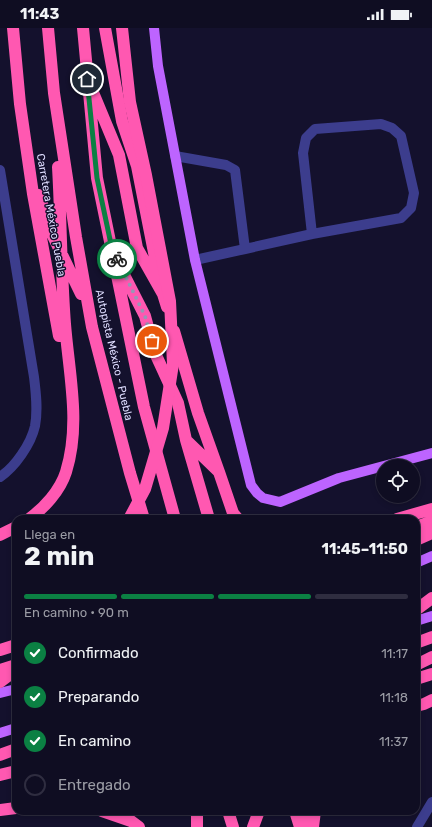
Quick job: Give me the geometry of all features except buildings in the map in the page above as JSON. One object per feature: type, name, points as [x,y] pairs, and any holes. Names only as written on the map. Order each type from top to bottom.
[{"type":"highway","name":"Carretera México Puebla","points":[[13,28],[20,104],[32,194],[72,404]]},
{"type":"highway","name":"Autopista México - Puebla","points":[[48,28],[54,94],[76,237],[92,327],[130,473],[143,515]]},
{"type":"highway","name":"Autopista México - Puebla","points":[[83,28],[97,178],[144,407],[174,515]]},
{"type":"highway","points":[[105,28],[122,121],[137,166],[163,294],[198,413],[235,515]]},
{"type":"highway","points":[[122,28],[130,102],[146,175],[170,301],[173,364],[163,428],[146,489],[131,515]]},
{"type":"highway","points":[[87,79],[119,155],[137,248],[163,294]]},
{"type":"highway","points":[[34,515],[48,502],[59,487],[65,474],[73,441],[74,423],[65,324],[54,94]]},
{"type":"highway","points":[[25,138],[38,192],[52,234],[78,286],[92,327]]},
{"type":"highway","points":[[112,249],[145,316],[155,353],[178,403],[186,440],[208,515]]},
{"type":"highway","points":[[186,440],[219,472]]},
{"type":"highway","points":[[411,515],[432,509]]},
{"type":"highway","points":[[420,526],[432,522]]},
{"type":"highway","points":[[0,535],[12,528]]},
{"type":"highway","points":[[420,538],[432,533]]},
{"type":"highway","points":[[420,607],[432,598]]},
{"type":"highway","points":[[420,642],[432,637]]},
{"type":"highway","points":[[0,650],[12,646]]},
{"type":"highway","points":[[0,670],[12,666]]},
{"type":"highway","points":[[0,682],[12,673]]},
{"type":"highway","points":[[420,678],[432,674]]},
{"type":"highway","points":[[420,705],[432,700]]},
{"type":"highway","points":[[0,755],[12,750]]},
{"type":"highway","points":[[0,775],[12,772]]},
{"type":"highway","points":[[0,810],[12,808]]},
{"type":"highway","points":[[114,815],[131,821],[139,827]]},
{"type":"highway","points":[[197,815],[197,827]]},
{"type":"highway","points":[[229,815],[233,827]]},
{"type":"highway","points":[[253,827],[256,815]]},
{"type":"highway","points":[[258,815],[260,827]]},
{"type":"highway","points":[[296,815],[300,827]]},
{"type":"highway","points":[[306,815],[307,827]]},
{"type":"highway","points":[[313,827],[314,815]]},
{"type":"main road","points":[[154,28],[158,66],[194,260],[251,485],[257,493],[272,501],[280,502],[339,478],[432,453]]},
{"type":"main road","points":[[420,561],[432,556]]},
{"type":"main road","points":[[420,620],[432,616]]},
{"type":"main road","points":[[0,693],[12,690]]},
{"type":"main road","points":[[0,733],[12,729]]},
{"type":"street","points":[[194,260],[312,234],[401,218],[411,208],[414,193],[401,136],[392,128],[381,124],[315,129],[306,138],[303,152],[312,234]]},
{"type":"street","points":[[175,156],[226,165],[235,170],[245,249]]},
{"type":"street","points":[[0,170],[37,401],[35,427],[27,444],[19,459],[0,477]]},
{"type":"street","points":[[417,827],[432,802]]},
{"type":"way so far","points":[[117,259],[145,316],[152,341]]},
{"type":"route","points":[[87,79],[97,178],[112,249],[117,259]]}]
